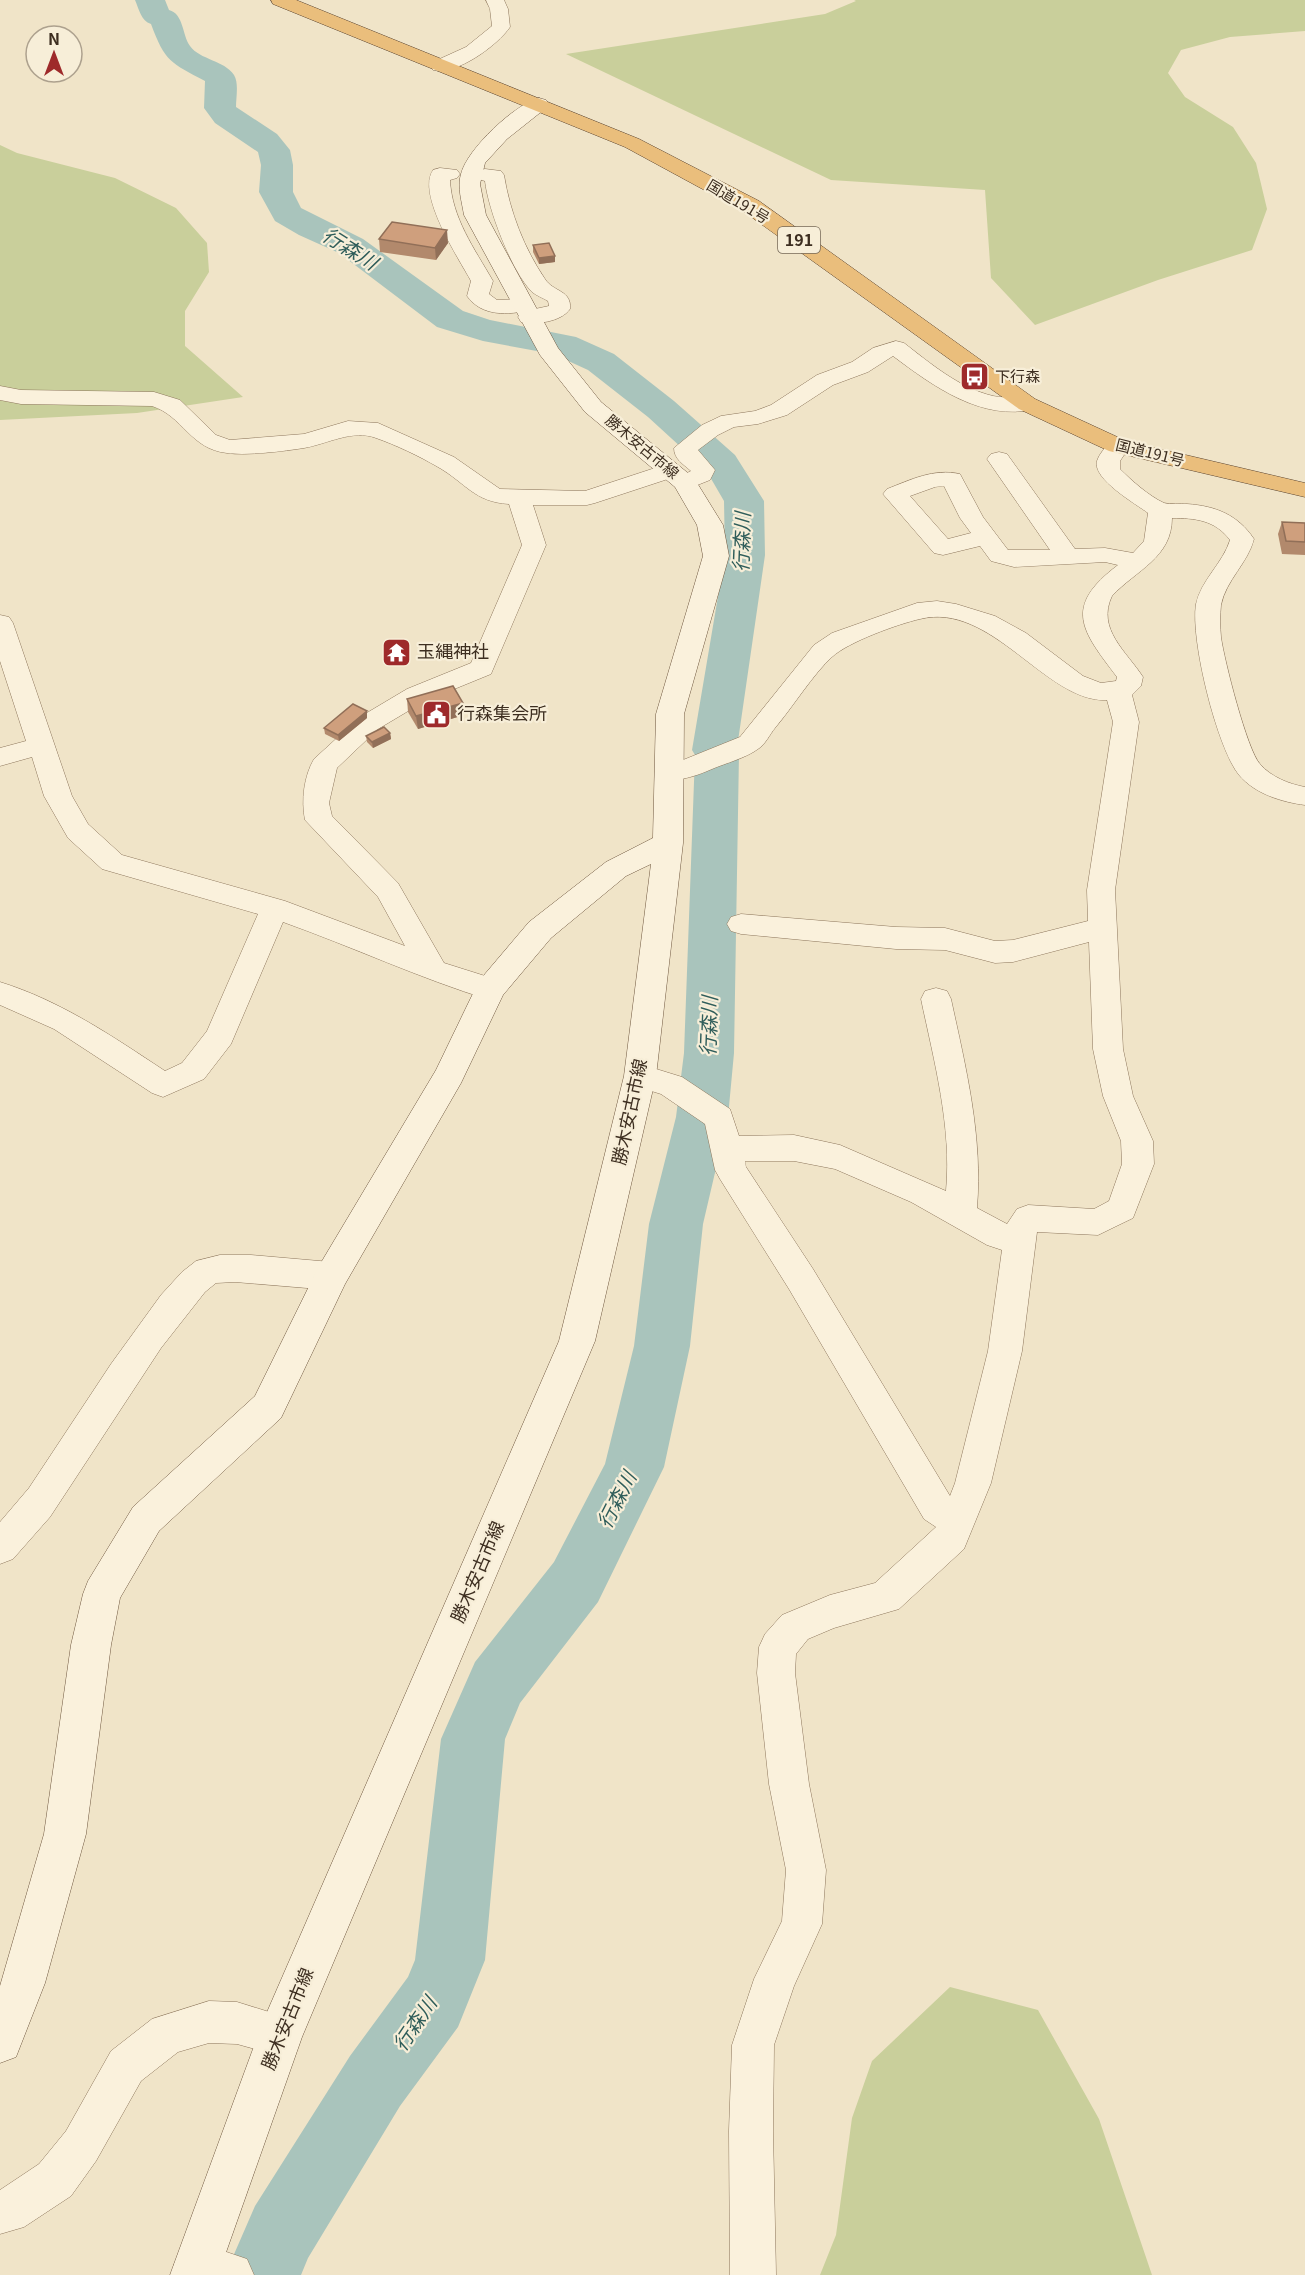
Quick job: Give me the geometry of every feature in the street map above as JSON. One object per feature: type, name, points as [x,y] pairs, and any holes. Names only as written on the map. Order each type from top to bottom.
[{"type":"highway","name":"国道191号","points":[[280,0],[633,143],[751,206],[1027,404],[1118,446],[1305,490]]},
{"type":"main road","name":"勝木安古市線","points":[[212,2272],[280,2035],[576,1341],[640,1076],[668,843],[670,714],[716,556],[710,525],[680,467],[593,406],[532,323],[475,215],[470,193],[471,172],[480,154],[539,104]]},
{"type":"main road","points":[[0,2041],[23,1983],[65,1834],[91,1645],[102,1594],[146,1518],[268,1407],[331,1276],[450,1074],[490,988],[540,930],[616,869],[668,843]]},
{"type":"street","points":[[440,66],[457,60],[495,34],[501,27],[499,9],[495,0]]},
{"type":"street","points":[[450,174],[440,174],[441,200],[448,222],[482,281],[478,296],[492,307],[532,323],[559,309],[561,302],[558,296],[541,289],[499,206],[494,175],[485,175]]},
{"type":"street","points":[[0,393],[21,397],[154,399],[172,405],[208,440],[230,447],[304,441],[348,428],[378,430],[446,462],[494,496],[519,498],[587,498],[680,467],[710,430],[729,421],[758,417],[779,410],[825,380],[860,367],[881,353],[896,348],[943,384],[968,396],[1008,406],[1027,404]]},
{"type":"street","points":[[669,772],[690,768],[749,743],[824,651],[841,639],[917,611],[936,609],[956,612],[986,622],[1017,639],[1074,682],[1098,692],[1118,691],[1128,686],[1130,677],[1098,632],[1095,610],[1104,589],[1151,549],[1161,528],[1160,511],[1147,499],[1117,481],[1109,472],[1107,464],[1118,446]]},
{"type":"street","points":[[999,459],[1056,542],[1069,557]]},
{"type":"street","points":[[434,971],[388,890],[319,820],[315,803],[324,765],[369,723],[416,695],[482,668],[534,545],[519,498]]},
{"type":"street","points":[[1160,511],[1188,510],[1215,515],[1233,526],[1242,539],[1240,550],[1224,571],[1209,601],[1208,636],[1217,677],[1247,767],[1272,786],[1305,796]]},
{"type":"street","points":[[986,537],[1000,556],[1014,559],[1105,555],[1136,561]]},
{"type":"street","points":[[0,623],[58,796],[78,831],[112,862],[275,908],[369,942],[434,971],[490,988]]},
{"type":"street","points":[[753,2275],[751,2131],[753,2045],[775,1979],[802,1924],[806,1870],[789,1784],[776,1673],[778,1647],[795,1627],[830,1612],[886,1597],[951,1537],[973,1483],[1005,1351],[1021,1228],[1028,1218],[1098,1222],[1122,1209],[1138,1164],[1137,1141],[1118,1096],[1108,1049],[1102,931],[1101,890],[1126,722],[1118,691]]},
{"type":"street","points":[[0,757],[40,746]]},
{"type":"street","points":[[0,993],[18,999],[69,1024],[163,1085],[193,1071],[220,1036],[275,908]]},
{"type":"street","points":[[741,924],[896,938],[945,939],[995,952],[1013,951],[1088,932],[1102,931]]},
{"type":"street","points":[[936,999],[958,1102],[965,1180],[960,1214]]},
{"type":"street","points":[[640,1076],[676,1089],[719,1118],[731,1170],[801,1279],[937,1508],[958,1521]]},
{"type":"street","points":[[726,1149],[794,1148],[840,1158],[922,1193],[999,1236],[1019,1241]]},
{"type":"street","points":[[0,1547],[40,1501],[98,1413],[186,1289],[206,1272],[228,1268],[331,1276]]},
{"type":"street","points":[[0,2212],[8,2211],[55,2180],[81,2146],[126,2066],[166,2034],[209,2022],[237,2023],[280,2035]]},
{"type":"green space","points":[[854,0],[1305,0],[1305,31],[1230,37],[1181,50],[1168,73],[1185,97],[1233,127],[1256,163],[1267,209],[1252,250],[1158,280],[1035,325],[991,278],[985,190],[831,180],[566,54],[825,14],[856,1]]},
{"type":"green space","points":[[0,145],[17,153],[115,178],[176,208],[207,243],[209,272],[185,311],[185,346],[243,397],[137,413],[0,420]]},
{"type":"green space","points":[[950,1987],[1038,2010],[1099,2119],[1152,2275],[820,2275],[836,2235],[852,2118],[872,2061]]},
{"type":"building","points":[[392,222],[447,230],[435,248],[379,239]]},
{"type":"building","points":[[549,243],[555,256],[539,258],[533,245]]},
{"type":"building","points":[[1282,522],[1305,523],[1305,542],[1286,541]]},
{"type":"building","points":[[453,686],[463,703],[416,716],[407,699]]},
{"type":"building","points":[[353,704],[367,711],[338,735],[324,728]]},
{"type":"building","points":[[384,727],[390,733],[372,742],[366,736]]},
{"type":"waterway","name":"行森川","points":[[150,0],[157,16],[164,18],[176,50],[185,58],[219,76],[221,80],[220,108],[226,116],[266,141],[274,150],[277,165],[276,192],[287,214],[351,246],[450,319],[483,330],[563,345],[601,362],[661,409],[721,463],[744,501],[745,555],[714,750],[717,753],[709,1053],[702,1117],[676,1224],[662,1346],[634,1467],[576,1582],[497,1683],[473,1739],[450,1960],[433,2002],[375,2081],[281,2232],[263,2275]]},
{"type":"place","name":"下行森","points":[[974,377]]},
{"type":"place","name":"玉縄神社","points":[[396,652]]},
{"type":"place","name":"行森集会所","points":[[436,714]]}]
